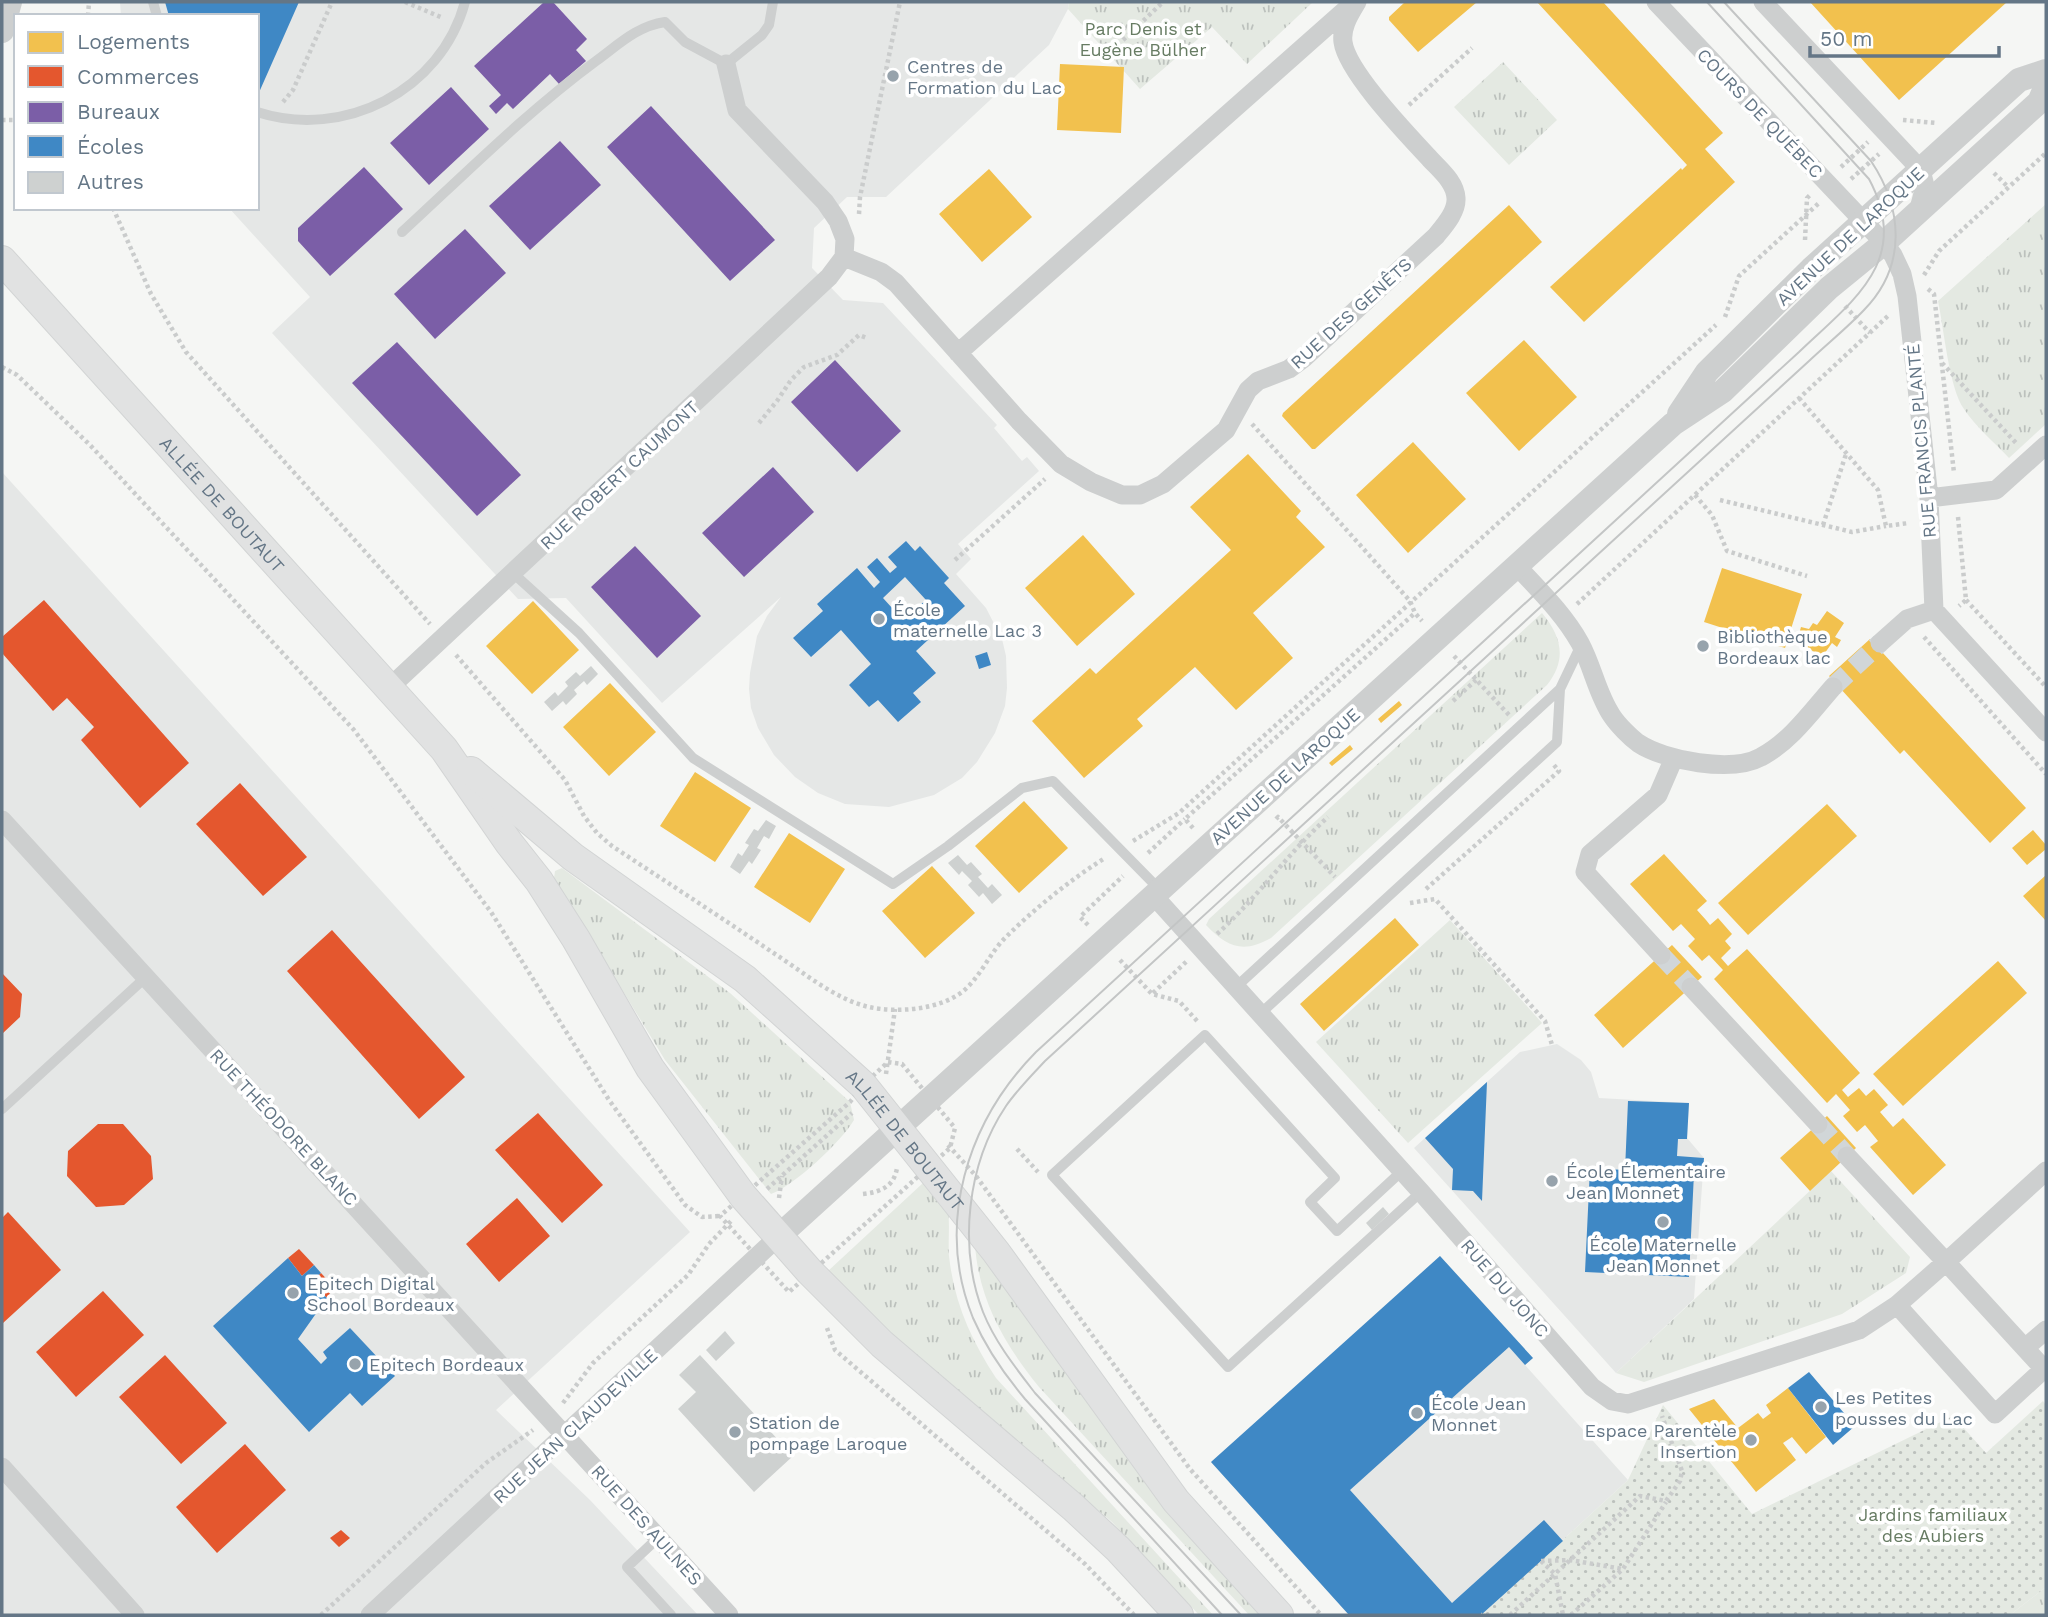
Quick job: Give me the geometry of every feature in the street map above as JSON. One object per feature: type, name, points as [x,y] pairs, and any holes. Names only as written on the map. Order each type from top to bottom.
[{"type":"main road","name":"ALLÉE DE BOUTAUT","points":[[2,260],[444,749],[554,904],[650,1068],[736,1187],[810,1272],[881,1344],[1073,1507],[1118,1549],[1180,1615]]},
{"type":"main road","name":"ALLÉE DE BOUTAUT","points":[[444,749],[573,857],[745,979],[871,1095],[996,1252],[1176,1501],[1279,1615]]},
{"type":"street","points":[[2,31],[10,2]]},
{"type":"street","name":"RUE DES GENÊTS","points":[[958,353],[1356,2]]},
{"type":"street","name":"RUE DES GENÊTS","points":[[844,248],[896,283],[1062,465],[1091,482],[1122,495],[1140,495],[1163,484],[1222,433],[1233,419],[1248,390],[1258,381],[1289,369],[1304,358],[1436,236],[1450,218],[1457,201],[1453,184],[1391,117],[1348,58],[1343,41],[1345,23],[1356,2]]},
{"type":"street","name":"COURS DE QUÉBEC","points":[[1656,2],[1864,222]]},
{"type":"street","points":[[1763,2],[1921,170],[1925,186],[1919,209]]},
{"type":"street","points":[[726,64],[737,110],[825,202],[838,221],[844,248]]},
{"type":"street","name":"AVENUE DE LAROQUE","points":[[1672,424],[1707,372],[1811,269],[2019,80],[2046,71]]},
{"type":"street","name":"AVENUE DE LAROQUE","points":[[779,1236],[1672,424],[1723,391],[1829,288],[1884,243],[2039,102],[2046,86]]},
{"type":"street","name":"RUE FRANCIS PLANTÉ","points":[[1864,222],[1893,255],[1902,274],[1907,296],[1939,615]]},
{"type":"street","name":"RUE ROBERT CAUMONT","points":[[389,688],[830,277],[844,248]]},
{"type":"street","points":[[1929,498],[1997,490],[2046,445]]},
{"type":"street","points":[[1516,565],[1563,617],[1581,645],[1600,695],[1613,718],[1638,743],[1674,758],[1731,765],[1760,758],[1788,737],[1833,687]]},
{"type":"street","points":[[1880,643],[1907,619],[1939,615],[2046,732]]},
{"type":"street","points":[[1661,955],[1585,873],[1590,854],[1658,795],[1674,758]]},
{"type":"street","name":"RUE THÉODORE BLANC","points":[[2,820],[565,1435]]},
{"type":"street","name":"RUE DU JONC","points":[[1157,893],[1201,948],[1592,1387],[1612,1401],[1628,1404],[1859,1330],[1897,1305],[2046,1171]]},
{"type":"street","points":[[1691,987],[1818,1124]]},
{"type":"street","points":[[1847,1156],[2044,1370],[1995,1414],[1897,1305]]},
{"type":"street","name":"RUE JEAN CLAUDEVILLE","points":[[370,1615],[779,1236]]},
{"type":"street","points":[[2025,1348],[2046,1330]]},
{"type":"street","name":"RUE DES AULNES","points":[[565,1435],[729,1615]]},
{"type":"street","points":[[2,1467],[135,1615]]},
{"type":"lane","points":[[259,113],[271,117],[318,121],[368,110],[397,94],[437,58],[457,24],[465,2]]},
{"type":"lane","points":[[402,232],[553,93],[649,24],[665,22],[685,42],[726,64],[762,35],[769,25],[773,2]]},
{"type":"lane","points":[[514,574],[579,633],[693,758],[893,884],[948,846],[1021,788],[1053,781],[1120,849],[1157,893]]},
{"type":"lane","points":[[1236,987],[1560,689],[1581,645]]},
{"type":"lane","points":[[1260,1013],[1557,741],[1560,689]]},
{"type":"lane","points":[[2,1109],[146,977]]},
{"type":"lane","points":[[1402,1171],[1337,1231],[1310,1202],[1335,1178],[1205,1035],[1052,1174],[1228,1367],[1421,1192]]},
{"type":"lane","points":[[659,1538],[627,1567],[671,1615]]},
{"type":"path","points":[[271,117],[293,90],[331,2]]},
{"type":"path","points":[[405,2],[457,24]]},
{"type":"path","points":[[844,248],[858,222],[860,197],[900,2]]},
{"type":"path","points":[[1123,40],[1163,2]]},
{"type":"path","points":[[1391,117],[1472,48]]},
{"type":"path","points":[[114,210],[151,294],[186,352],[565,780],[584,816],[597,833],[612,846],[834,992],[871,1007],[915,1009],[949,999],[963,991],[1005,938],[1058,893],[1120,849],[1178,813],[1727,315],[1739,276],[1893,141]]},
{"type":"path","points":[[2046,152],[1940,251],[1920,282],[1934,294],[1966,600],[2046,687]]},
{"type":"path","points":[[1563,617],[1907,296]]},
{"type":"path","points":[[759,423],[804,367],[837,355],[859,335],[867,338]]},
{"type":"path","points":[[1941,362],[2031,459]]},
{"type":"path","points":[[2,367],[17,375],[90,445],[354,730],[492,912],[609,1100],[685,1205],[702,1217],[720,1216]]},
{"type":"path","points":[[1798,398],[1878,490],[1886,526]]},
{"type":"path","points":[[1237,408],[1410,601],[1415,613],[1519,727]]},
{"type":"path","points":[[1823,524],[1846,453]]},
{"type":"path","points":[[955,559],[1062,465]]},
{"type":"path","points":[[1695,495],[1712,515],[1727,551],[1807,576]]},
{"type":"path","points":[[1720,499],[1853,532],[1929,521]]},
{"type":"path","points":[[1966,600],[1939,615],[1923,638],[2046,774]]},
{"type":"path","points":[[1453,701],[1476,680]]},
{"type":"path","points":[[1544,754],[1559,771]]},
{"type":"path","points":[[1205,1035],[1179,1001],[1152,994],[1235,918],[1301,841],[1328,817]]},
{"type":"path","points":[[1410,903],[1435,899],[1545,1021],[1552,1045]]},
{"type":"path","points":[[782,1175],[884,1084],[895,1009]]},
{"type":"path","points":[[1017,1149],[1037,1172],[1052,1174]]},
{"type":"path","points":[[1571,1615],[1623,1569],[1680,1481],[1682,1471],[1655,1395]]},
{"type":"path","points":[[1510,1615],[1640,1496],[1666,1501]]},
{"type":"path","points":[[1563,1615],[1555,1574],[1541,1561],[1570,1560],[1623,1569]]},
{"type":"shaded area","points":[[120,2],[1069,2],[1049,45],[886,197],[847,197],[814,228],[812,268],[843,300],[883,303],[997,425],[994,428],[1022,461],[1027,457],[1039,471],[958,544],[971,559],[956,574],[986,608],[1002,639],[1006,656],[1005,706],[995,733],[977,762],[962,778],[934,795],[889,807],[845,804],[818,793],[795,777],[774,755],[758,728],[751,708],[749,689],[757,636],[781,597],[662,703],[566,598],[518,599],[272,333],[310,297],[231,210],[259,210],[259,14],[121,14]]},
{"type":"shaded area","points":[[2,472],[690,1232],[496,1410],[590,1500],[698,1615],[2,1615]]},
{"type":"shaded area","name":"École Élementaire Jean Monnet","points":[[1557,1044],[1581,1060],[1591,1072],[1599,1098],[1689,1103],[1687,1138],[1704,1158],[1694,1299],[1616,1373],[1414,1148],[1520,1052]]},
{"type":"shaded area","name":"École Jean Monnet","points":[[1440,1256],[1533,1358],[1525,1365],[1628,1480],[1481,1615],[1349,1615],[1211,1462]]},
{"type":"green space","name":"Parc Denis et Eugène Bülher","points":[[1069,2],[1313,2],[1247,64],[1212,27],[1140,89],[1068,9]]},
{"type":"green space","points":[[1503,62],[1557,120],[1509,165],[1454,107]]},
{"type":"green space","points":[[2046,204],[2046,424],[2009,458],[1974,422],[1959,399],[1951,373],[1938,301]]},
{"type":"green space","points":[[1542,613],[1554,631],[1560,649],[1557,667],[1547,685],[1271,938],[1252,946],[1236,946],[1221,939],[1206,925],[1209,919]]},
{"type":"green space","points":[[562,868],[730,993],[850,1102],[854,1120],[848,1129],[817,1162],[792,1182],[771,1194],[665,1060],[554,878],[555,871]]},
{"type":"green space","points":[[1450,920],[1542,1023],[1408,1143],[1316,1042]]},
{"type":"green space","points":[[1831,1171],[1910,1257],[1906,1273],[1842,1314],[1644,1382],[1616,1373]]},
{"type":"green space","points":[[923,1183],[948,1213],[951,1273],[959,1305],[971,1335],[996,1378],[1213,1615],[1199,1615],[1112,1522],[890,1333],[828,1271]]},
{"type":"green space","points":[[975,1245],[1150,1490],[1264,1615],[1249,1615],[1039,1387],[1015,1355],[996,1321],[982,1285]]},
{"type":"green space","name":"Jardins familiaux des Aubiers","points":[[2043,1401],[2046,1405],[2046,1587],[2010,1615],[1481,1615],[1628,1480],[1663,1405],[1752,1514],[1953,1416],[1986,1453]]},
{"type":"green space","points":[[2046,1587],[2046,1615],[2010,1615]]},
{"type":"building: Logements","points":[[1405,2],[1477,2],[1418,52],[1389,20]]},
{"type":"building: Logements","points":[[1537,2],[1603,2],[1723,133],[1705,149],[1735,182],[1584,322],[1550,287],[1687,165]]},
{"type":"building: Logements","points":[[1810,2],[2007,2],[1899,100]]},
{"type":"building: Logements","points":[[1060,64],[1124,67],[1121,133],[1057,130]]},
{"type":"building: Logements","points":[[989,169],[1032,217],[982,262],[939,214]]},
{"type":"building: Logements","points":[[1509,205],[1542,242],[1312,449],[1282,416],[1283,413]]},
{"type":"building: Logements","points":[[1524,340],[1577,397],[1519,451],[1466,393]]},
{"type":"building: Logements","points":[[1413,442],[1466,499],[1408,553],[1356,495]]},
{"type":"building: Logements","points":[[1248,454],[1301,511],[1296,517],[1325,547],[1253,613],[1293,658],[1236,710],[1195,667],[1137,719],[1143,726],[1084,778],[1032,721],[1090,668],[1096,674],[1231,550],[1190,507]]},
{"type":"building: Logements","points":[[1083,535],[1135,594],[1077,646],[1025,588]]},
{"type":"building: Logements","points":[[1722,568],[1802,594],[1785,648],[1704,622]]},
{"type":"building: Logements","points":[[533,601],[579,650],[532,694],[486,646]]},
{"type":"building: Logements","points":[[1827,611],[1844,623],[1835,637],[1841,640],[1837,647],[1832,643],[1822,657],[1797,641],[1801,627],[1809,629],[1813,623],[1817,625]]},
{"type":"building: Logements","points":[[1870,639],[2026,808],[1990,843],[1904,750],[1900,754],[1829,676]]},
{"type":"building: Logements","points":[[610,683],[656,732],[609,776],[563,727]]},
{"type":"building: Logements","points":[[1399,701],[1402,705],[1381,723],[1378,719]]},
{"type":"building: Logements","points":[[1350,745],[1353,749],[1332,766],[1329,763]]},
{"type":"building: Logements","points":[[695,772],[751,808],[715,862],[660,826]]},
{"type":"building: Logements","points":[[1024,801],[1068,848],[1019,893],[975,846]]},
{"type":"building: Logements","points":[[1827,804],[1857,836],[1748,935],[1718,903]]},
{"type":"building: Logements","points":[[2033,830],[2046,845],[2046,849],[2027,865],[2012,848]]},
{"type":"building: Logements","points":[[789,833],[845,869],[810,923],[754,887]]},
{"type":"building: Logements","points":[[1664,854],[1707,901],[1697,910],[1710,925],[1718,918],[1732,934],[1725,941],[1731,948],[1721,958],[1728,966],[1747,949],[1860,1073],[1842,1090],[1848,1097],[1859,1088],[1866,1096],[1874,1089],[1888,1105],[1880,1112],[1893,1127],[1903,1118],[1946,1165],[1913,1195],[1870,1147],[1878,1141],[1865,1125],[1857,1132],[1843,1116],[1850,1110],[1836,1094],[1827,1103],[1714,979],[1723,970],[1709,955],[1702,961],[1688,946],[1695,939],[1681,924],[1673,931],[1630,884]]},
{"type":"building: Logements","points":[[932,866],[975,913],[925,958],[882,911]]},
{"type":"building: Logements","points":[[2046,875],[2046,921],[2023,896]]},
{"type":"building: Logements","points":[[1395,918],[1419,945],[1324,1031],[1300,1004]]},
{"type":"building: Logements","points":[[1672,945],[1702,977],[1623,1048],[1594,1015]]},
{"type":"building: Logements","points":[[1998,961],[2027,993],[1903,1106],[1873,1074]]},
{"type":"building: Logements","points":[[1827,1116],[1856,1148],[1810,1191],[1780,1158]]},
{"type":"building: Logements","name":"Espace Parentèle Insertion","points":[[1788,1388],[1826,1437],[1806,1454],[1792,1437],[1783,1443],[1796,1460],[1756,1492],[1689,1409],[1714,1399],[1738,1428],[1758,1413],[1763,1419],[1771,1413],[1766,1405]]},
{"type":"building: Commerces","points":[[44,600],[189,763],[140,808],[81,740],[94,727],[67,698],[53,711],[2,653],[2,637]]},
{"type":"building: Commerces","points":[[240,783],[307,857],[263,896],[196,824]]},
{"type":"building: Commerces","points":[[332,930],[465,1077],[419,1119],[287,971]]},
{"type":"building: Commerces","points":[[2,973],[22,994],[20,1017],[2,1034]]},
{"type":"building: Commerces","points":[[538,1113],[603,1185],[562,1223],[495,1150]]},
{"type":"building: Commerces","points":[[98,1124],[123,1124],[151,1156],[153,1179],[124,1205],[96,1207],[67,1176],[68,1151]]},
{"type":"building: Commerces","points":[[517,1198],[550,1236],[499,1282],[466,1244]]},
{"type":"building: Commerces","points":[[8,1212],[61,1270],[3,1323],[2,1218]]},
{"type":"building: Commerces","points":[[299,1249],[314,1265],[302,1276],[288,1258]]},
{"type":"building: Commerces","points":[[321,1273],[334,1287],[327,1298],[310,1282]]},
{"type":"building: Commerces","points":[[103,1291],[144,1335],[76,1397],[36,1352]]},
{"type":"building: Commerces","points":[[165,1355],[227,1423],[181,1464],[119,1397]]},
{"type":"building: Commerces","points":[[245,1444],[286,1490],[217,1553],[176,1507]]},
{"type":"building: Commerces","points":[[341,1530],[350,1538],[339,1547],[330,1538]]},
{"type":"building: Bureaux","points":[[544,2],[553,2],[587,39],[576,50],[586,61],[559,84],[550,74],[513,109],[507,103],[496,114],[489,106],[501,95],[474,66]]},
{"type":"building: Bureaux","points":[[451,87],[489,129],[429,185],[390,143]]},
{"type":"building: Bureaux","points":[[651,106],[775,240],[730,281],[607,147]]},
{"type":"building: Bureaux","points":[[560,141],[601,185],[530,250],[489,206]]},
{"type":"building: Bureaux","points":[[364,167],[403,209],[330,276],[298,241],[298,228]]},
{"type":"building: Bureaux","points":[[465,229],[506,273],[435,339],[394,294]]},
{"type":"building: Bureaux","points":[[397,342],[521,475],[477,516],[352,383]]},
{"type":"building: Bureaux","points":[[835,360],[901,431],[857,472],[791,402]]},
{"type":"building: Bureaux","points":[[773,467],[814,512],[744,577],[702,533]]},
{"type":"building: Bureaux","points":[[635,546],[701,616],[657,658],[591,587]]},
{"type":"building: Écoles","points":[[165,2],[299,2],[259,92],[259,14],[168,14]]},
{"type":"building: Écoles","points":[[906,541],[915,551],[920,546],[949,578],[944,583],[965,606],[916,651],[936,673],[913,693],[921,702],[898,722],[878,700],[869,707],[849,685],[871,664],[841,630],[811,657],[793,638],[823,611],[817,604],[857,568],[874,588],[880,582],[867,567],[877,558],[890,573],[897,567],[888,557]],"holes":[[[905,577],[926,600],[903,620],[883,598]]]},
{"type":"building: Écoles","points":[[987,652],[991,665],[979,669],[975,656]]},
{"type":"building: Écoles","points":[[1487,1082],[1482,1201],[1473,1191],[1452,1190],[1453,1169],[1425,1138]]},
{"type":"building: Écoles","points":[[1628,1101],[1689,1103],[1687,1139],[1678,1139],[1677,1156],[1704,1158],[1703,1171],[1676,1169],[1676,1172],[1694,1173],[1689,1277],[1585,1272],[1590,1168],[1625,1170]]},
{"type":"building: Écoles","points":[[1440,1256],[1533,1358],[1525,1365],[1509,1347],[1350,1490],[1452,1603],[1544,1520],[1563,1541],[1481,1615],[1349,1615],[1211,1462]]},
{"type":"building: Écoles","points":[[288,1258],[302,1276],[314,1265],[321,1273],[310,1282],[327,1298],[298,1339],[321,1364],[327,1358],[323,1352],[350,1328],[395,1376],[362,1406],[350,1393],[309,1432],[213,1326]]},
{"type":"building: Écoles","name":"Les Petites pousses du Lac","points":[[1809,1372],[1855,1426],[1833,1445],[1788,1388]]},
{"type":"building: Autres","points":[[591,666],[598,674],[587,685],[584,681],[574,690],[577,694],[566,705],[563,701],[552,711],[544,702],[555,692],[558,696],[568,686],[565,682],[576,672],[580,676]]},
{"type":"building: Autres","points":[[766,820],[776,826],[769,839],[764,836],[757,848],[761,850],[752,864],[749,861],[740,874],[730,867],[738,853],[742,856],[749,845],[745,843],[754,829],[758,831]]},
{"type":"building: Autres","points":[[958,855],[967,865],[971,862],[982,874],[978,877],[988,888],[992,884],[1002,895],[992,904],[983,893],[979,897],[968,885],[972,881],[962,871],[959,875],[948,863]]},
{"type":"building: Autres","points":[[1383,1207],[1389,1214],[1372,1230],[1366,1223]]},
{"type":"building: Autres","points":[[725,1331],[735,1343],[716,1361],[706,1350]]},
{"type":"building: Autres","name":"Station de pompage Laroque","points":[[700,1355],[793,1456],[754,1492],[678,1409],[696,1392],[679,1375]]},
{"type":"tunnel","points":[[1833,687],[1880,643]]},
{"type":"tunnel","points":[[1661,955],[1691,987]]},
{"type":"tunnel","points":[[1818,1124],[1847,1156]]},
{"type":"tram line","points":[[1222,1615],[1025,1399],[990,1350],[973,1318],[962,1282],[957,1247],[958,1211],[964,1176],[976,1142],[992,1110],[1012,1080],[1036,1052],[1799,352],[1856,296],[1870,277],[1880,256],[1884,233],[1881,208],[1869,179],[1707,2]]},
{"type":"tram line","points":[[1241,1615],[1035,1393],[993,1334],[975,1287],[969,1234],[970,1206],[982,1154],[1006,1106],[1045,1061],[1844,330],[1878,293],[1888,275],[1896,237],[1894,218],[1882,179],[1871,161],[1724,2]]},
{"type":"place","name":"Centres de Formation du Lac","points":[[893,76]]},
{"type":"place","name":"École maternelle Lac 3","points":[[879,619]]},
{"type":"place","name":"Bibliothèque Bordeaux lac","points":[[1703,646]]},
{"type":"place","name":"École Élementaire Jean Monnet","points":[[1552,1181]]},
{"type":"place","name":"École Maternelle Jean Monnet","points":[[1663,1222]]},
{"type":"place","name":"Epitech Digital School Bordeaux","points":[[293,1293]]},
{"type":"place","name":"Epitech Bordeaux","points":[[355,1364]]},
{"type":"place","name":"Les Petites pousses du Lac","points":[[1821,1407]]},
{"type":"place","name":"École Jean Monnet","points":[[1417,1413]]},
{"type":"place","name":"Station de pompage Laroque","points":[[735,1432]]},
{"type":"place","name":"Espace Parentèle Insertion","points":[[1751,1440]]}]
